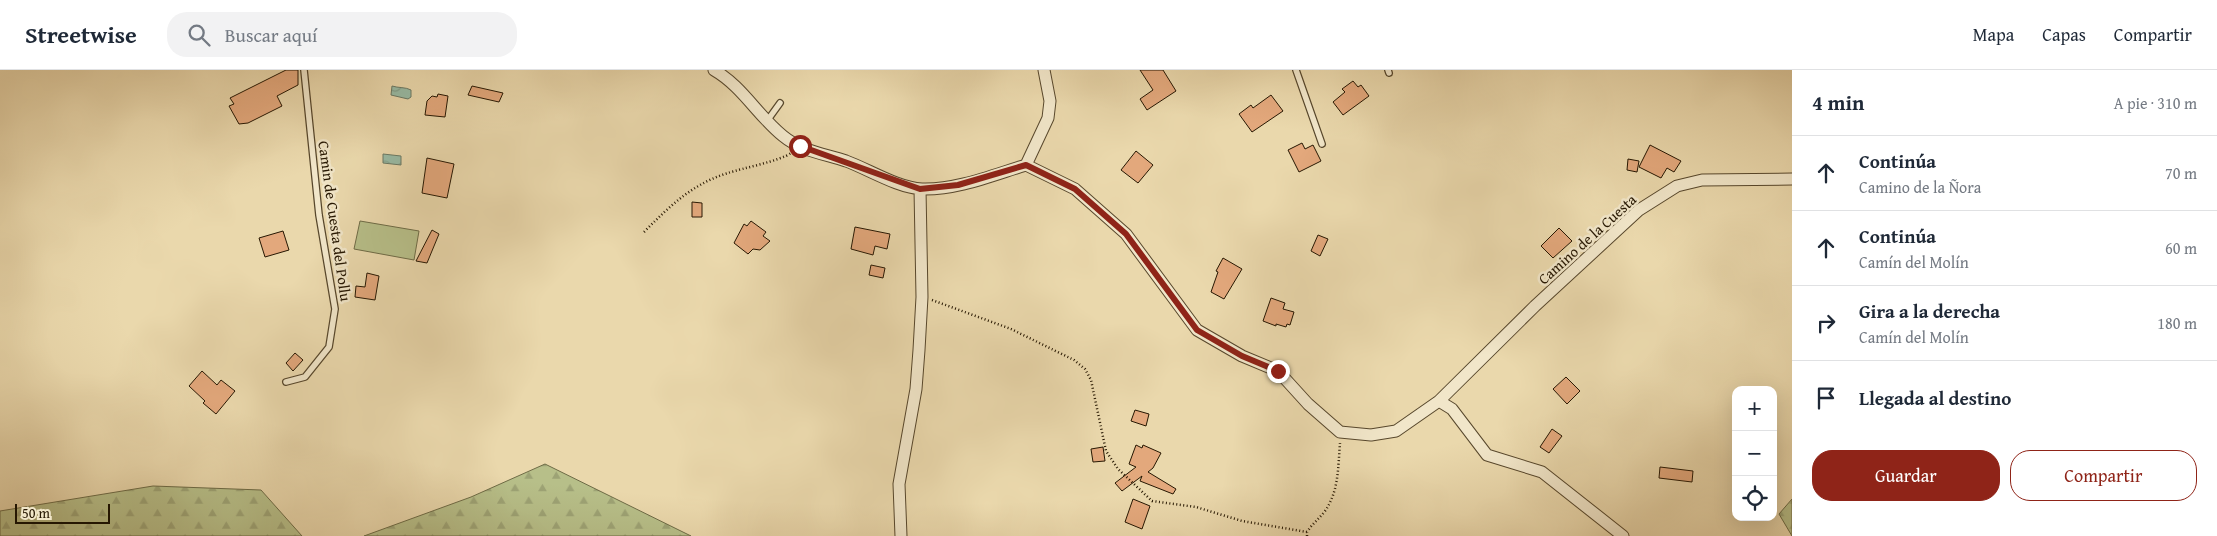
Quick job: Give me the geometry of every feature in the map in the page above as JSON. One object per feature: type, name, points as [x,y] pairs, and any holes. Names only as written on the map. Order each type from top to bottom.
[{"type":"street","points":[[714,70],[736,87],[767,121],[792,144],[920,189],[958,185],[1026,165],[1075,189],[1126,234],[1197,330],[1242,356],[1278,371],[1308,404],[1340,432]]},
{"type":"street","points":[[1026,165],[1048,118],[1050,101],[1044,70]]},
{"type":"street","name":"Camino de la Cuesta","points":[[1340,432],[1371,435],[1396,431],[1439,401],[1535,306],[1639,210],[1677,186],[1702,180],[1792,179]]},
{"type":"street","points":[[901,536],[899,484],[916,389],[922,297],[920,189]]},
{"type":"street","points":[[1439,401],[1452,409],[1488,455],[1542,472],[1623,536]]},
{"type":"lane","name":"Camin de Cuesta del Pollu","points":[[286,382],[305,377],[329,347],[336,309],[319,215],[304,70]]},
{"type":"lane","points":[[1296,70],[1322,144]]},
{"type":"lane","points":[[767,121],[780,103]]},
{"type":"path","points":[[644,232],[679,197],[700,185],[726,173],[787,156],[800,146]]},
{"type":"path","points":[[922,297],[962,309],[1011,329],[1074,360],[1085,369],[1091,380],[1106,451],[1118,469],[1152,501],[1196,507],[1242,522],[1307,534],[1324,512],[1337,483],[1340,432]]},
{"type":"green space","points":[[360,221],[419,231],[414,260],[354,249]]},
{"type":"green space","points":[[545,464],[691,536],[364,536],[471,497]]},
{"type":"green space","points":[[153,486],[261,490],[302,536],[0,536],[0,511]]},
{"type":"green space","points":[[1792,499],[1792,536],[1779,514]]},
{"type":"water","points":[[392,86],[411,90],[411,97],[408,99],[391,95]]},
{"type":"water","points":[[383,154],[401,156],[401,165],[383,163]]},
{"type":"building","points":[[286,70],[298,70],[298,85],[277,96],[282,106],[248,123],[239,124],[229,106],[234,104],[230,98]]},
{"type":"building","points":[[1140,70],[1163,70],[1176,91],[1147,110],[1140,99],[1153,90]]},
{"type":"building","points":[[1353,81],[1358,87],[1361,85],[1369,96],[1343,115],[1333,102],[1345,92],[1342,89]]},
{"type":"building","points":[[472,86],[503,93],[499,102],[468,95]]},
{"type":"building","points":[[438,94],[448,96],[445,117],[425,115],[427,101],[432,96],[437,97]]},
{"type":"building","points":[[1271,95],[1283,111],[1252,132],[1239,114],[1251,105],[1253,108]]},
{"type":"building","points":[[1302,143],[1305,149],[1313,145],[1321,161],[1299,172],[1288,150]]},
{"type":"building","points":[[1650,145],[1681,161],[1674,172],[1667,168],[1661,178],[1639,167]]},
{"type":"building","points":[[1136,151],[1153,165],[1138,183],[1121,170]]},
{"type":"building","points":[[427,158],[454,164],[447,198],[422,193]]},
{"type":"building","points":[[1628,159],[1639,161],[1637,172],[1627,170]]},
{"type":"building","points":[[692,202],[702,203],[702,217],[692,217]]},
{"type":"building","points":[[751,221],[766,232],[763,236],[770,241],[760,250],[753,249],[748,254],[734,243],[744,224],[747,226]]},
{"type":"building","points":[[855,227],[890,234],[887,249],[875,246],[873,255],[851,249]]},
{"type":"building","points":[[1559,228],[1572,241],[1553,258],[1541,246]]},
{"type":"building","points":[[432,230],[439,234],[427,263],[416,261]]},
{"type":"building","points":[[283,231],[289,250],[265,257],[259,238]]},
{"type":"building","points":[[1318,235],[1328,239],[1320,256],[1311,251]]},
{"type":"building","points":[[1223,258],[1242,269],[1224,299],[1211,292],[1218,272],[1216,271]]},
{"type":"building","points":[[871,265],[885,268],[883,278],[869,275]]},
{"type":"building","points":[[367,273],[379,276],[375,300],[355,297],[356,286],[365,287]]},
{"type":"building","points":[[1271,298],[1285,303],[1283,309],[1294,312],[1290,325],[1287,324],[1286,327],[1276,324],[1276,326],[1263,321]]},
{"type":"building","points":[[295,353],[303,360],[293,371],[286,363]]},
{"type":"building","points":[[202,371],[217,385],[221,380],[235,391],[216,414],[203,403],[205,401],[189,386]]},
{"type":"building","points":[[1566,377],[1580,391],[1567,404],[1553,389]]},
{"type":"building","points":[[1135,410],[1149,414],[1146,426],[1131,421]]},
{"type":"building","points":[[1552,429],[1562,436],[1549,453],[1540,447]]},
{"type":"building","points":[[1136,445],[1142,448],[1143,445],[1161,453],[1153,468],[1148,472],[1176,489],[1173,494],[1140,481],[1142,476],[1122,491],[1115,483],[1136,467],[1129,464]]},
{"type":"building","points":[[1103,447],[1105,461],[1093,462],[1091,449]]},
{"type":"building","points":[[1660,467],[1693,471],[1692,482],[1659,478]]},
{"type":"building","points":[[1133,499],[1150,506],[1142,529],[1125,522]]},
{"type":"route","points":[[800,146],[920,189],[958,185],[1026,165],[1075,189],[1126,234],[1197,330],[1242,356],[1278,371]]}]
